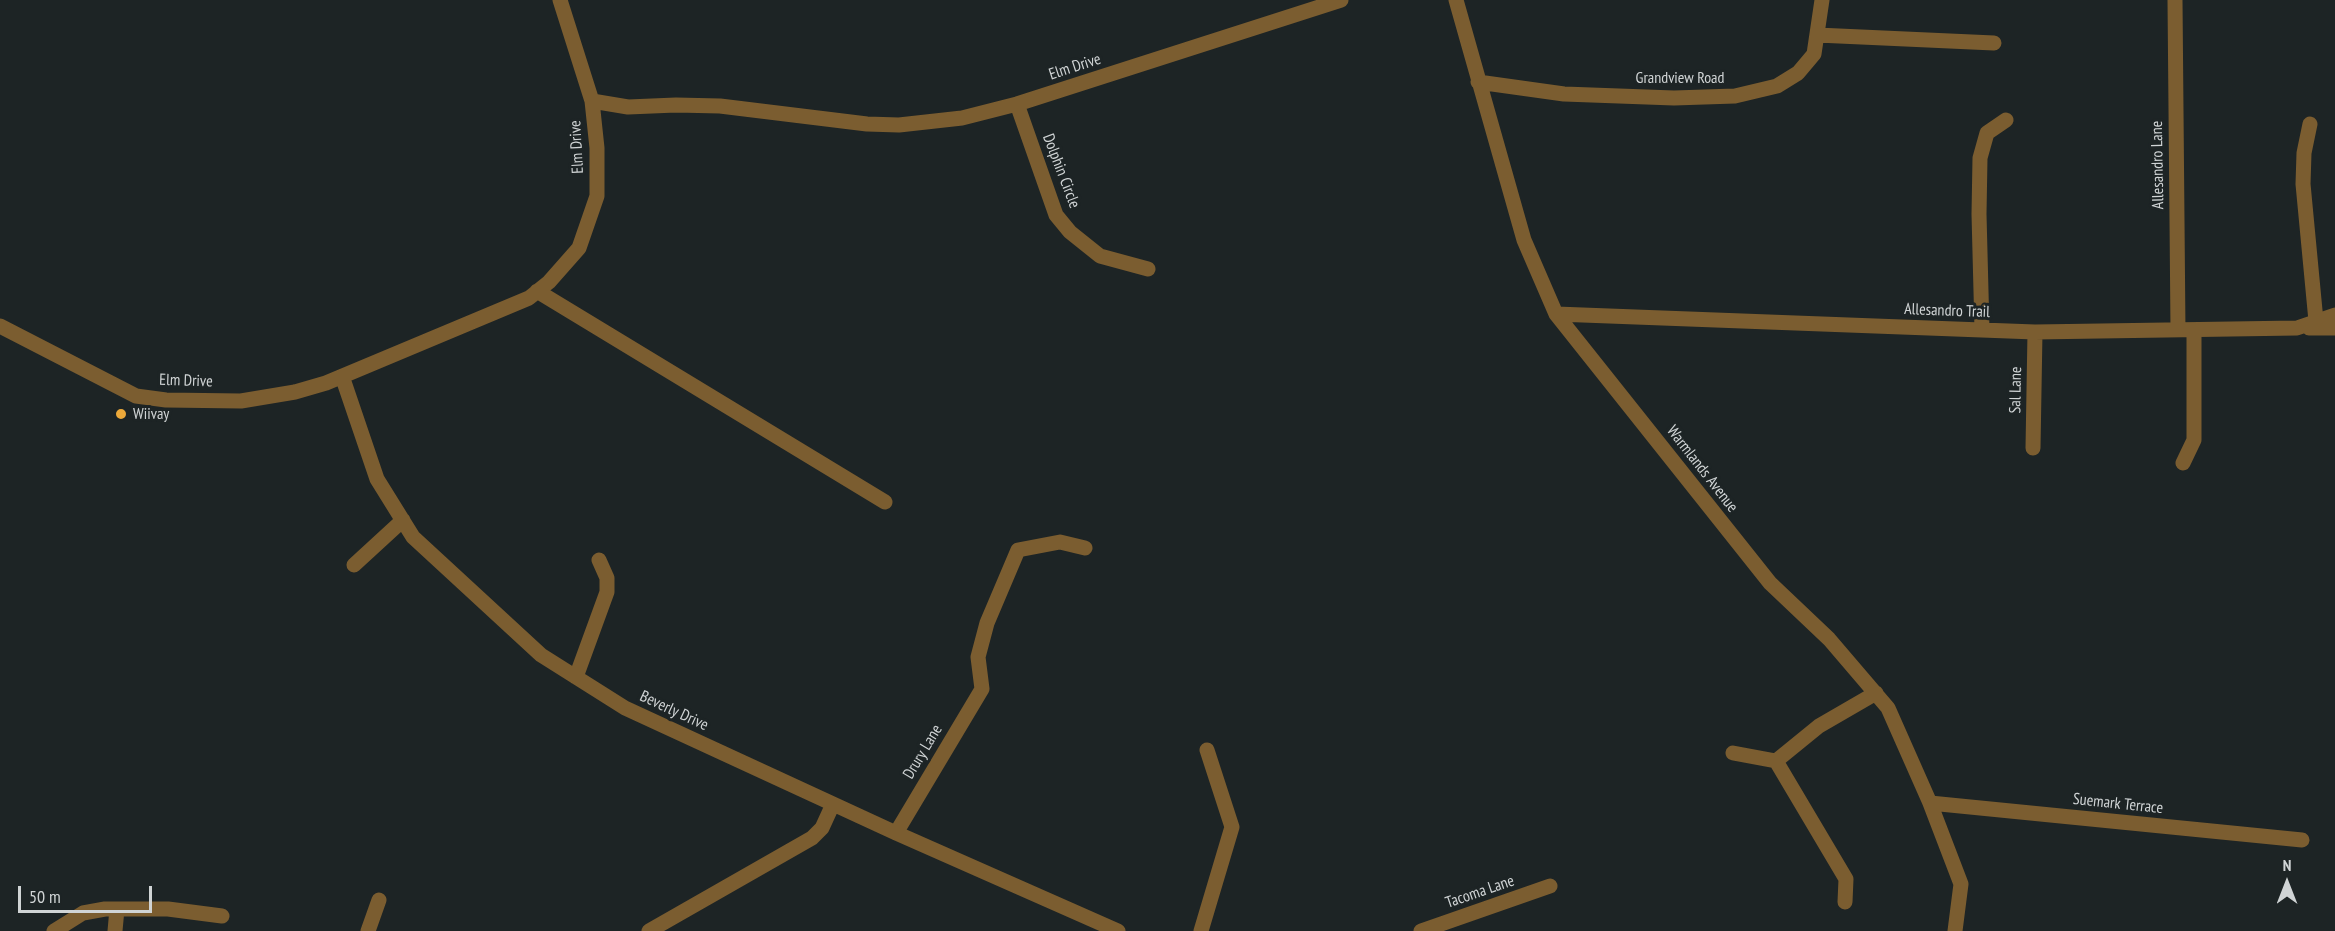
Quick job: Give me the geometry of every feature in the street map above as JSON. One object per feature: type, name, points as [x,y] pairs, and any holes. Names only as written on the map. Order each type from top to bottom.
[{"type":"street","points":[[560,0],[592,100]]},
{"type":"street","name":"Elm Drive","points":[[0,326],[136,396],[166,400],[241,401],[295,392],[326,383],[530,298],[549,282],[579,248],[597,196],[597,148],[592,100],[628,107],[720,106],[867,124],[899,125],[962,118],[1017,104],[1341,0]]},
{"type":"street","name":"Warmlands Avenue","points":[[1455,0],[1524,240],[1556,314],[1770,583],[1829,639],[1888,708],[1930,803],[1961,884],[1955,931]]},
{"type":"street","name":"Grandview Road","points":[[1478,82],[1564,94],[1674,98],[1735,96],[1778,86],[1798,74],[1814,54],[1822,0]]},
{"type":"street","name":"Allesandro Lane","points":[[2175,0],[2178,330]]},
{"type":"street","points":[[1817,35],[1994,43]]},
{"type":"street","name":"Dolphin Circle","points":[[1017,104],[1056,215],[1063,224],[1100,256],[1148,269]]},
{"type":"street","points":[[1982,330],[1980,158],[1987,133],[2006,120]]},
{"type":"street","points":[[2310,124],[2304,153],[2302,184],[2316,321]]},
{"type":"street","points":[[537,291],[885,502]]},
{"type":"street","name":"Allesandro Trail","points":[[1556,314],[2035,332],[2296,328],[2335,315]]},
{"type":"street","points":[[2296,328],[2335,328]]},
{"type":"street","points":[[2183,463],[2194,440],[2194,330]]},
{"type":"street","name":"Sal Lane","points":[[2033,448],[2035,332]]},
{"type":"street","name":"Beverly Drive","points":[[342,376],[377,479],[413,537],[533,648],[625,708],[896,833],[1118,931]]},
{"type":"street","points":[[354,565],[403,520]]},
{"type":"street","name":"Drury Lane","points":[[896,833],[982,689],[978,657],[987,623],[1018,550],[1060,542],[1084,548]]},
{"type":"street","points":[[576,677],[608,592],[608,579],[599,560]]},
{"type":"street","points":[[1776,761],[1820,726],[1876,693]]},
{"type":"street","points":[[1202,931],[1232,827],[1207,750]]},
{"type":"street","points":[[1733,753],[1776,761],[1846,879],[1845,902]]},
{"type":"street","name":"Suemark Terrace","points":[[1930,803],[2302,840]]},
{"type":"street","points":[[649,931],[812,838],[822,828],[833,804]]},
{"type":"street","name":"Tacoma Lane","points":[[1421,931],[1550,886]]},
{"type":"street","points":[[368,931],[379,900]]},
{"type":"street","points":[[116,931],[117,909]]},
{"type":"street","points":[[54,931],[83,913],[117,909],[168,909],[222,916]]},
{"type":"place","name":"Wiivay","points":[[121,414]]}]
